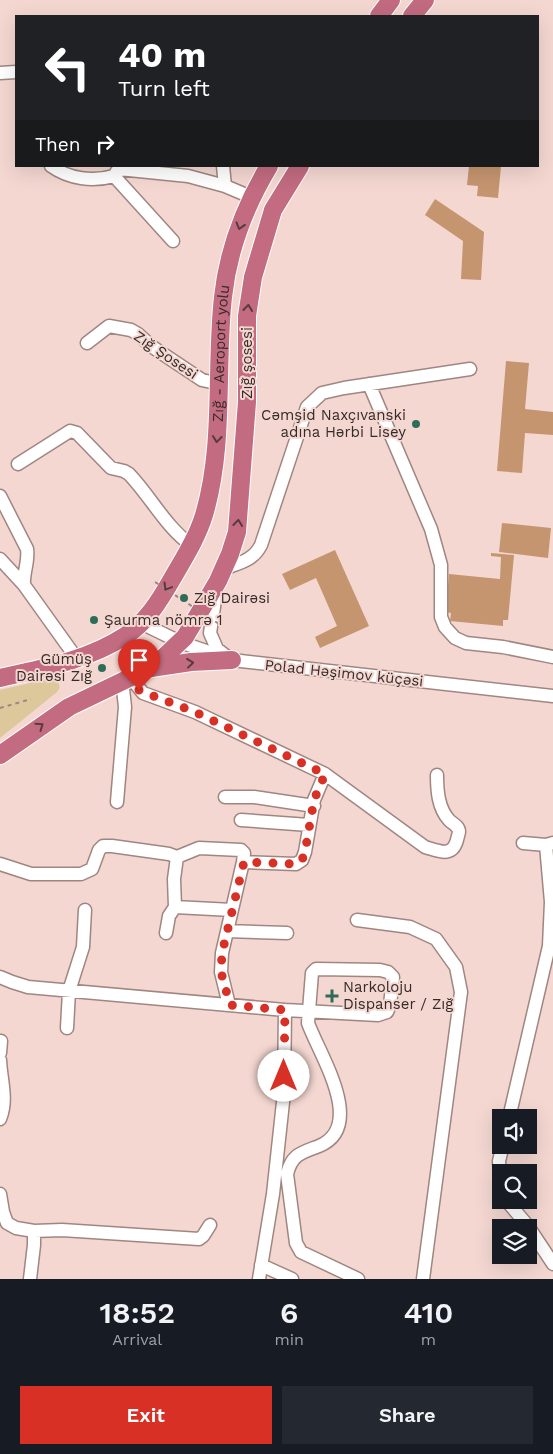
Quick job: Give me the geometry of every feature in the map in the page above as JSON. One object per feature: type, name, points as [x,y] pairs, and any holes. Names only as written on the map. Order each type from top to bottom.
[{"type":"highway","points":[[380,15],[391,0]]},
{"type":"highway","points":[[413,15],[425,0]]},
{"type":"highway","name":"Zığ - Aeroport yolu","points":[[0,678],[48,668],[77,659],[114,643],[141,623],[164,592],[191,544],[204,515],[217,439],[223,296],[234,245],[251,197],[268,167]]},
{"type":"highway","name":"Zığ şosesi","points":[[148,668],[164,657],[185,637],[220,575],[234,544],[238,517],[247,402],[247,316],[252,284],[259,253],[274,210],[299,167]]},
{"type":"highway","points":[[0,755],[69,707],[148,668],[191,662],[232,660]]},
{"type":"street","points":[[0,73],[15,72]]},
{"type":"street","points":[[53,167],[72,176],[86,179],[102,180],[117,170],[188,176],[225,186],[251,197]]},
{"type":"street","points":[[223,167],[225,186]]},
{"type":"street","points":[[117,170],[173,241]]},
{"type":"street","name":"Zığ Şosesi","points":[[88,343],[109,326],[130,330],[202,380],[220,384]]},
{"type":"street","points":[[232,660],[217,649],[210,633],[220,575],[253,557],[261,545],[307,407],[322,393],[369,384],[470,370]]},
{"type":"street","points":[[369,384],[431,529],[441,565],[441,616],[445,627],[455,638],[466,643],[503,647],[553,657]]},
{"type":"street","points":[[18,464],[70,431],[77,433],[111,468],[129,474],[170,525],[181,537],[191,544]]},
{"type":"street","points":[[0,496],[26,548],[28,556],[23,573],[24,585]]},
{"type":"street","points":[[0,559],[24,585],[77,659]]},
{"type":"street","name":"Polad Həşimov küçəsi","points":[[141,623],[180,642],[232,660],[553,696]]},
{"type":"street","points":[[126,678],[143,692],[195,712],[325,774],[425,847],[441,852],[450,851],[455,847],[459,832],[457,826],[449,820],[442,808],[437,789],[437,775]]},
{"type":"street","points":[[117,802],[126,678]]},
{"type":"street","points":[[244,862],[296,864],[302,860],[314,806],[325,774]]},
{"type":"street","points":[[225,797],[254,797],[314,806]]},
{"type":"street","points":[[242,820],[310,825]]},
{"type":"street","points":[[511,1109],[549,946],[550,844],[523,843]]},
{"type":"street","points":[[0,864],[31,874],[81,874],[92,869],[103,846],[169,854],[177,857],[199,848],[241,850],[244,853],[244,862],[222,953],[221,972],[230,1005]]},
{"type":"street","points":[[166,934],[169,916],[176,907],[174,879],[177,857]]},
{"type":"street","points":[[176,907],[232,910]]},
{"type":"street","points":[[67,1028],[69,991],[83,947],[86,910]]},
{"type":"street","points":[[356,920],[410,927],[436,940],[456,968],[461,992],[423,1279]]},
{"type":"street","points":[[227,931],[287,933]]},
{"type":"street","points":[[0,977],[28,987],[308,1012],[378,1015],[387,1012],[390,1005],[393,977],[388,972],[380,970],[316,969],[312,972],[308,1012],[308,1023],[334,1083],[340,1104],[340,1120],[334,1132],[324,1144],[296,1155],[290,1164],[287,1174],[296,1243],[301,1252],[358,1279]]},
{"type":"street","points":[[259,1279],[273,1194],[284,1093],[285,1010]]},
{"type":"street","points":[[0,1053],[1,1041]]},
{"type":"street","points":[[0,1060],[4,1108],[0,1119]]},
{"type":"street","points":[[0,1194],[2,1212],[7,1223],[16,1228],[34,1231],[62,1230],[199,1239],[204,1236],[210,1225]]},
{"type":"street","points":[[514,1209],[528,1226],[553,1264]]},
{"type":"street","points":[[34,1231],[30,1279],[34,1279]]},
{"type":"street","points":[[261,1266],[292,1279]]},
{"type":"path","points":[[156,582],[220,624]]},
{"type":"path","points":[[0,708],[31,699]]},
{"type":"shaded area","points":[[43,680],[56,681],[60,686],[57,692],[0,738],[0,690]]},
{"type":"building","points":[[469,167],[501,167],[498,198],[477,196],[478,186],[467,185]]},
{"type":"building","points":[[435,199],[484,232],[481,280],[461,279],[463,241],[425,215]]},
{"type":"building","points":[[506,361],[529,363],[525,409],[553,412],[553,435],[525,433],[522,473],[497,471]]},
{"type":"building","points":[[502,523],[551,528],[548,558],[499,552]]},
{"type":"building","points":[[335,550],[369,626],[320,648],[315,637],[337,626],[316,578],[290,590],[282,574]]},
{"type":"building","points":[[491,553],[514,555],[508,620],[503,620],[503,626],[450,621],[451,613],[446,612],[449,574],[500,579],[501,557],[491,556]]},
{"type":"place","name":"Cəmşid Naxçıvanski adına Hərbi Lisey","points":[[416,424]]},
{"type":"place","name":"Zığ Dairəsi","points":[[184,598]]},
{"type":"place","name":"Şaurma nömrә 1","points":[[94,620]]},
{"type":"place","name":"Gümüş Dairəsi Zığ","points":[[102,668]]},
{"type":"place","name":"Narkoloju Dispanser / Zığ","points":[[332,996]]},
{"type":"route","points":[[139,690],[195,712],[325,774],[314,800],[302,860],[296,864],[244,862],[222,953],[221,972],[230,1005],[285,1010],[284,1076]]}]
